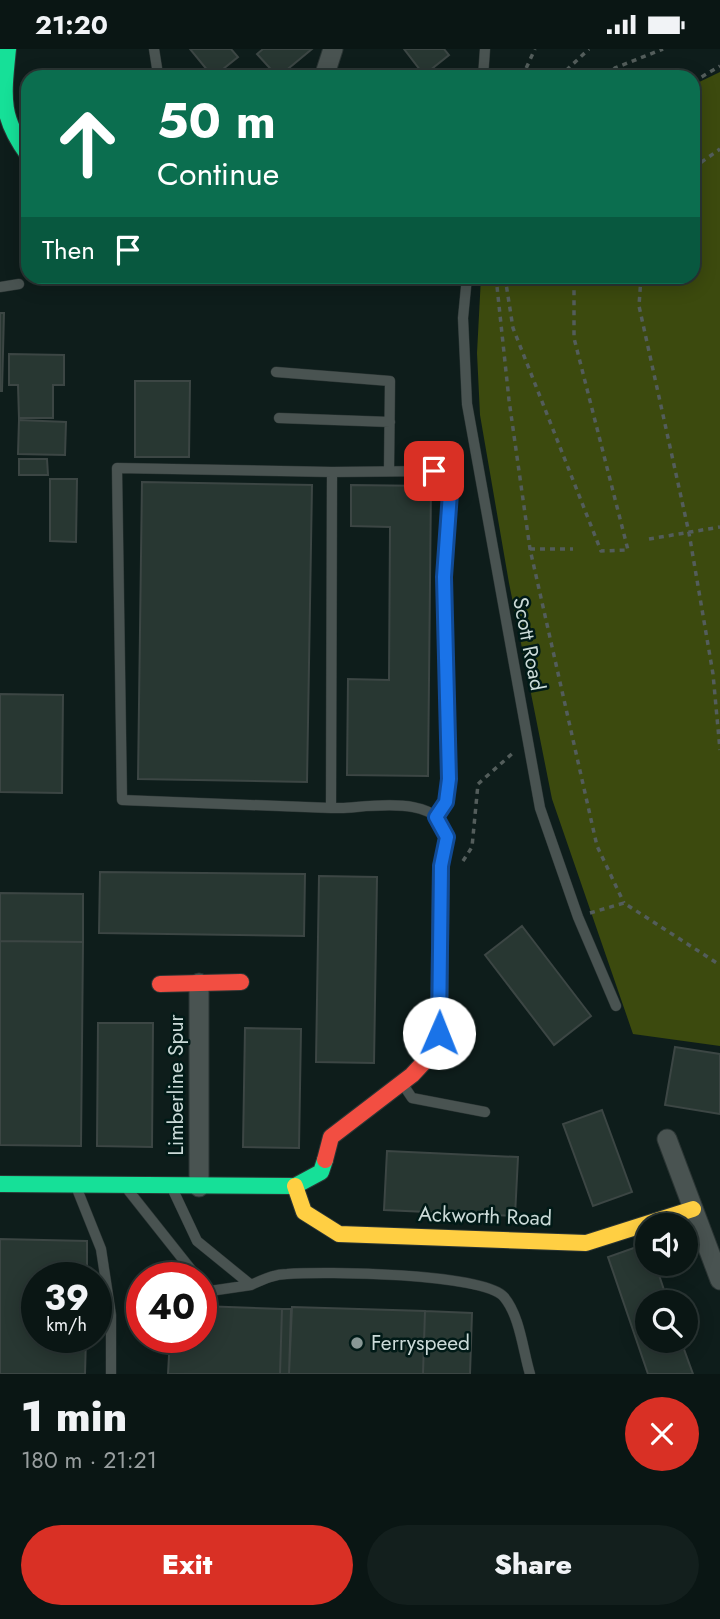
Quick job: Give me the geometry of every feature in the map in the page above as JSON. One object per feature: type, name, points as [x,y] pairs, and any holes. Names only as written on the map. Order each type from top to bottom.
[{"type":"street","points":[[8,49],[1,118],[13,140],[21,148]]},
{"type":"street","points":[[326,70],[333,49]]},
{"type":"street","points":[[295,1186],[321,1172],[331,1137],[426,1060],[439,1033],[441,866]]},
{"type":"street","name":"Limberline Spur","points":[[160,984],[241,982]]},
{"type":"street","name":"Limberline Spur","points":[[199,983],[199,1187]]},
{"type":"street","points":[[667,1139],[720,1280]]},
{"type":"street","name":"Limberline Spur","points":[[0,1184],[295,1186]]},
{"type":"street","name":"Ackworth Road","points":[[295,1186],[304,1212],[339,1234],[586,1243],[693,1209]]},
{"type":"lane","points":[[154,49],[157,68]]},
{"type":"lane","points":[[484,70],[485,49]]},
{"type":"lane","points":[[0,287],[19,283]]},
{"type":"lane","name":"Scott Road","points":[[466,284],[463,318],[467,404],[540,808],[578,917],[616,1006]]},
{"type":"lane","points":[[276,372],[388,380],[392,387],[389,471]]},
{"type":"lane","points":[[279,418],[390,422]]},
{"type":"lane","points":[[436,817],[446,802],[449,779],[444,577],[449,487],[440,472],[117,468],[122,800],[331,808],[414,805],[436,817],[447,837],[441,866]]},
{"type":"lane","points":[[331,808],[332,472]]},
{"type":"lane","points":[[402,1082],[412,1098],[485,1112]]},
{"type":"lane","points":[[75,1185],[101,1249],[111,1315],[111,1374]]},
{"type":"lane","points":[[125,1186],[185,1262]]},
{"type":"lane","points":[[171,1186],[197,1241],[251,1285]]},
{"type":"lane","points":[[217,1290],[251,1285],[286,1273],[449,1279],[495,1289],[512,1310],[530,1374]]},
{"type":"path","points":[[525,70],[535,49]]},
{"type":"path","points":[[566,70],[589,49]]},
{"type":"path","points":[[613,70],[663,49]]},
{"type":"path","points":[[700,78],[720,66]]},
{"type":"path","points":[[700,163],[720,149]]},
{"type":"path","points":[[497,284],[509,400],[530,549],[597,846],[624,903],[720,965]]},
{"type":"path","points":[[506,284],[513,328],[601,551],[628,549],[574,338],[574,284]]},
{"type":"path","points":[[641,284],[639,306],[689,533],[713,674],[720,750]]},
{"type":"path","points":[[649,539],[720,527]]},
{"type":"path","points":[[530,549],[573,549]]},
{"type":"path","points":[[441,866],[459,863],[470,854],[478,783],[517,750],[529,747]]},
{"type":"path","points":[[578,917],[624,903]]},
{"type":"green space","points":[[720,72],[720,1046],[633,1034],[552,799],[509,583],[480,415],[477,353],[481,284],[700,284],[700,82]]},
{"type":"building","points":[[190,49],[231,49],[238,57],[222,70],[207,70]]},
{"type":"building","points":[[263,49],[312,49],[286,70],[272,70],[257,54]]},
{"type":"building","points":[[404,49],[444,49],[449,55],[430,70],[420,70]]},
{"type":"building","points":[[0,313],[4,313],[2,391],[0,391]]},
{"type":"building","points":[[9,354],[64,355],[64,385],[53,385],[53,418],[19,418],[18,385],[9,385]]},
{"type":"building","points":[[135,381],[190,381],[189,457],[135,457]]},
{"type":"building","points":[[19,420],[66,422],[65,455],[18,454]]},
{"type":"building","points":[[19,459],[47,459],[48,475],[19,475]]},
{"type":"building","points":[[50,479],[77,479],[76,542],[50,541]]},
{"type":"building","points":[[142,482],[312,485],[307,782],[138,779]]},
{"type":"building","points":[[351,485],[431,486],[428,776],[347,775],[348,679],[389,680],[390,527],[351,526]]},
{"type":"building","points":[[0,694],[63,695],[62,793],[0,792]]},
{"type":"building","points":[[100,872],[305,874],[304,936],[99,933]]},
{"type":"building","points":[[319,876],[377,877],[374,1063],[316,1062]]},
{"type":"building","points":[[0,893],[83,894],[83,942],[0,941]]},
{"type":"building","points":[[522,926],[591,1016],[554,1045],[485,955]]},
{"type":"building","points":[[0,941],[83,942],[81,1146],[0,1145]]},
{"type":"building","points":[[98,1023],[153,1023],[152,1147],[97,1146]]},
{"type":"building","points":[[245,1028],[301,1029],[299,1148],[243,1147]]},
{"type":"building","points":[[675,1047],[720,1054],[720,1114],[665,1105]]},
{"type":"building","points":[[602,1110],[632,1192],[593,1206],[563,1124]]},
{"type":"building","points":[[387,1151],[518,1157],[515,1216],[384,1210]]},
{"type":"building","points":[[0,1239],[87,1241],[87,1262],[21,1262],[21,1353],[86,1353],[85,1374],[0,1374]]},
{"type":"building","points":[[635,1248],[635,1276],[659,1276],[664,1290],[635,1290],[635,1336],[608,1257]]},
{"type":"building","points":[[217,1307],[282,1309],[280,1374],[168,1374],[169,1353],[217,1353]]},
{"type":"building","name":"Ferryspeed","points":[[292,1307],[425,1311],[423,1374],[289,1374]]},
{"type":"building","points":[[282,1309],[291,1309],[289,1374],[280,1374]]},
{"type":"building","points":[[425,1311],[472,1313],[470,1374],[423,1374]]},
{"type":"building","points":[[641,1353],[685,1353],[693,1374],[648,1374]]},
{"type":"traffic: fast","points":[[8,49],[6,106],[12,129],[21,145]]},
{"type":"traffic: fast","points":[[0,1184],[295,1186],[321,1172],[325,1160]]},
{"type":"traffic: slow","points":[[295,1186],[304,1212],[339,1234],[586,1243],[693,1209]]},
{"type":"traffic: jam","points":[[325,1160],[331,1137],[412,1075],[426,1060],[439,1033],[441,866]]},
{"type":"traffic: jam","points":[[160,984],[241,982]]},
{"type":"place","name":"Ferryspeed","points":[[357,1343]]},
{"type":"route","points":[[434,471],[445,475],[450,493],[444,577],[449,779],[446,802],[436,817],[447,837],[441,866],[439,1033]]}]
